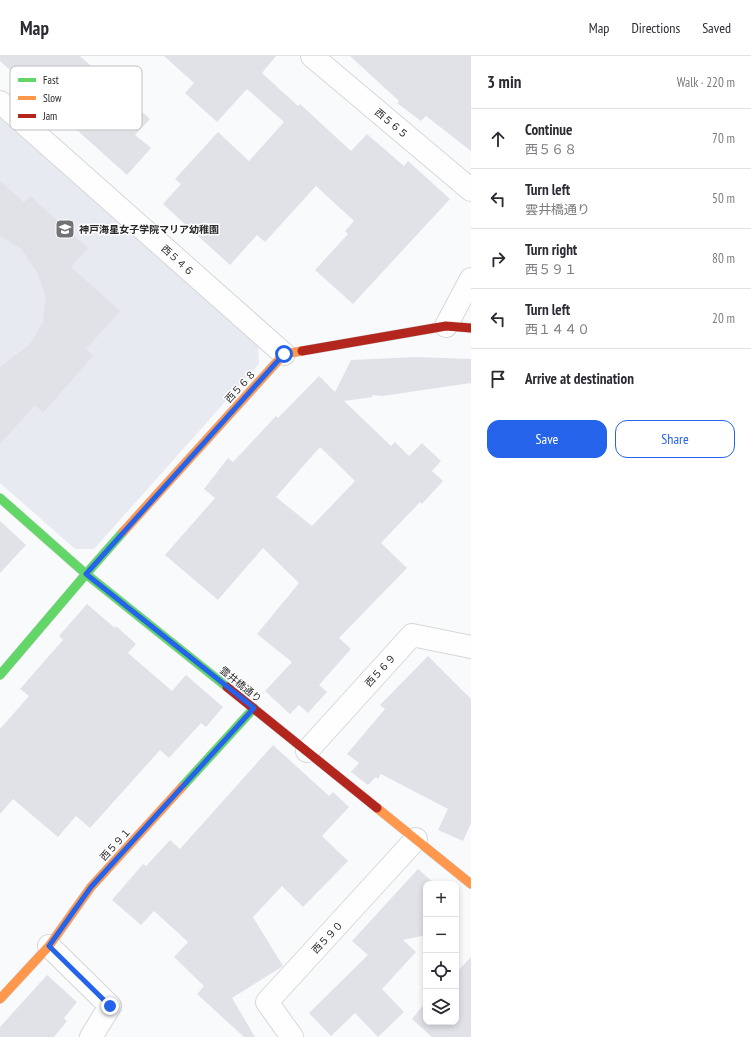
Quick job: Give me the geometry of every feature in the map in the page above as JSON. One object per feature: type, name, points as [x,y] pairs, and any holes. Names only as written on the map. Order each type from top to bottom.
[{"type":"street","name":"西５６５","points":[[312,56],[471,190]]},
{"type":"street","name":"西５４６","points":[[0,102],[10,111]]},
{"type":"street","name":"西５４６","points":[[32,130],[284,354]]},
{"type":"street","points":[[446,326],[471,279]]},
{"type":"street","points":[[284,354],[446,326],[471,328]]},
{"type":"street","name":"西５６８","points":[[86,574],[284,354]]},
{"type":"street","name":"雲井橋通り","points":[[0,498],[86,574],[471,884]]},
{"type":"street","points":[[0,674],[86,574]]},
{"type":"street","name":"西５６９","points":[[307,751],[412,635],[471,647]]},
{"type":"street","name":"西５９１","points":[[0,1000],[49,946],[91,887],[254,708]]},
{"type":"street","name":"西５９０","points":[[292,1037],[267,1002],[416,839]]},
{"type":"street","points":[[49,946],[110,1006],[91,1037]]},
{"type":"shaded area","name":"神戸海星女子学院マリア幼稚園","points":[[0,114],[10,123],[10,130],[18,130],[258,344],[259,364],[94,549],[75,549],[0,483]]},
{"type":"building","points":[[0,56],[80,56],[91,66],[10,66],[10,70],[0,61]]},
{"type":"building","points":[[164,56],[276,56],[262,73],[298,106],[300,104],[351,151],[367,134],[404,166],[408,161],[450,199],[353,304],[315,270],[348,234],[345,231],[354,221],[316,186],[265,242],[257,235],[230,265],[163,204],[181,184],[175,179],[218,132],[249,161],[284,122],[247,89],[217,122],[185,93],[194,83]]},
{"type":"building","points":[[350,56],[471,56],[471,151],[426,116],[421,121],[397,103],[399,101]]},
{"type":"building","points":[[142,112],[150,119],[142,128]]},
{"type":"building","points":[[77,130],[140,130],[135,135],[151,148],[127,175]]},
{"type":"building","points":[[0,181],[24,202],[30,196],[88,248],[71,267],[120,311],[86,349],[93,356],[43,413],[35,405],[0,444],[0,367],[30,344],[43,322],[46,297],[37,272],[21,249],[0,236]]},
{"type":"building","points":[[416,357],[471,359],[471,383],[382,396],[372,395],[373,397],[344,401],[391,446],[395,442],[409,456],[422,443],[441,461],[432,471],[443,481],[422,504],[420,502],[381,543],[407,568],[339,638],[351,649],[319,685],[327,692],[308,713],[299,705],[290,714],[265,691],[292,662],[257,634],[299,583],[263,548],[218,600],[165,555],[215,498],[204,489],[228,458],[233,462],[276,416],[278,418],[319,376],[335,392],[351,360]],"holes":[[[320,447],[355,481],[312,526],[276,497]]]},
{"type":"building","points":[[0,521],[26,545],[0,573]]},
{"type":"building","points":[[87,604],[115,628],[116,626],[136,644],[128,653],[172,691],[186,675],[223,707],[206,727],[201,723],[169,758],[160,750],[90,828],[76,816],[58,837],[13,799],[0,814],[0,729],[29,696],[20,689],[63,640],[59,636]]},
{"type":"building","points":[[428,656],[471,699],[471,823],[463,841],[438,830],[448,809],[381,774],[378,779],[376,777],[368,785],[351,772],[359,763],[347,754],[385,709],[380,705]]},
{"type":"building","points":[[273,745],[329,796],[333,792],[349,807],[322,836],[348,861],[303,907],[282,886],[253,917],[283,966],[232,998],[255,1037],[244,1037],[197,994],[204,986],[174,957],[188,942],[154,911],[141,925],[112,900],[143,864],[146,866],[170,840],[180,849]]},
{"type":"building","points":[[418,869],[432,881],[423,881],[423,936],[403,940],[416,952],[382,989],[404,1012],[378,1037],[355,1013],[331,1036],[309,1013],[368,955],[352,941]]},
{"type":"building","points":[[471,957],[471,1037],[432,1037],[412,1019],[423,1006],[423,1025],[459,1025],[459,970]]},
{"type":"building","points":[[47,975],[77,1002],[64,1018],[67,1021],[54,1037],[0,1037],[0,1027]]},
{"type":"traffic: fast","points":[[0,498],[86,574],[227,687]]},
{"type":"traffic: fast","points":[[0,675],[123,532]]},
{"type":"traffic: fast","points":[[182,787],[254,708]]},
{"type":"traffic: slow","points":[[123,532],[284,354],[302,351]]},
{"type":"traffic: slow","points":[[0,999],[49,946],[91,887],[182,787]]},
{"type":"traffic: slow","points":[[377,808],[471,884]]},
{"type":"traffic: jam","points":[[302,351],[446,326],[471,328]]},
{"type":"traffic: jam","points":[[227,687],[377,808]]},
{"type":"place","name":"神戸海星女子学院マリア幼稚園","points":[[65,229]]},
{"type":"route","points":[[110,1006],[49,946],[91,887],[254,708],[86,574],[284,354]]}]
